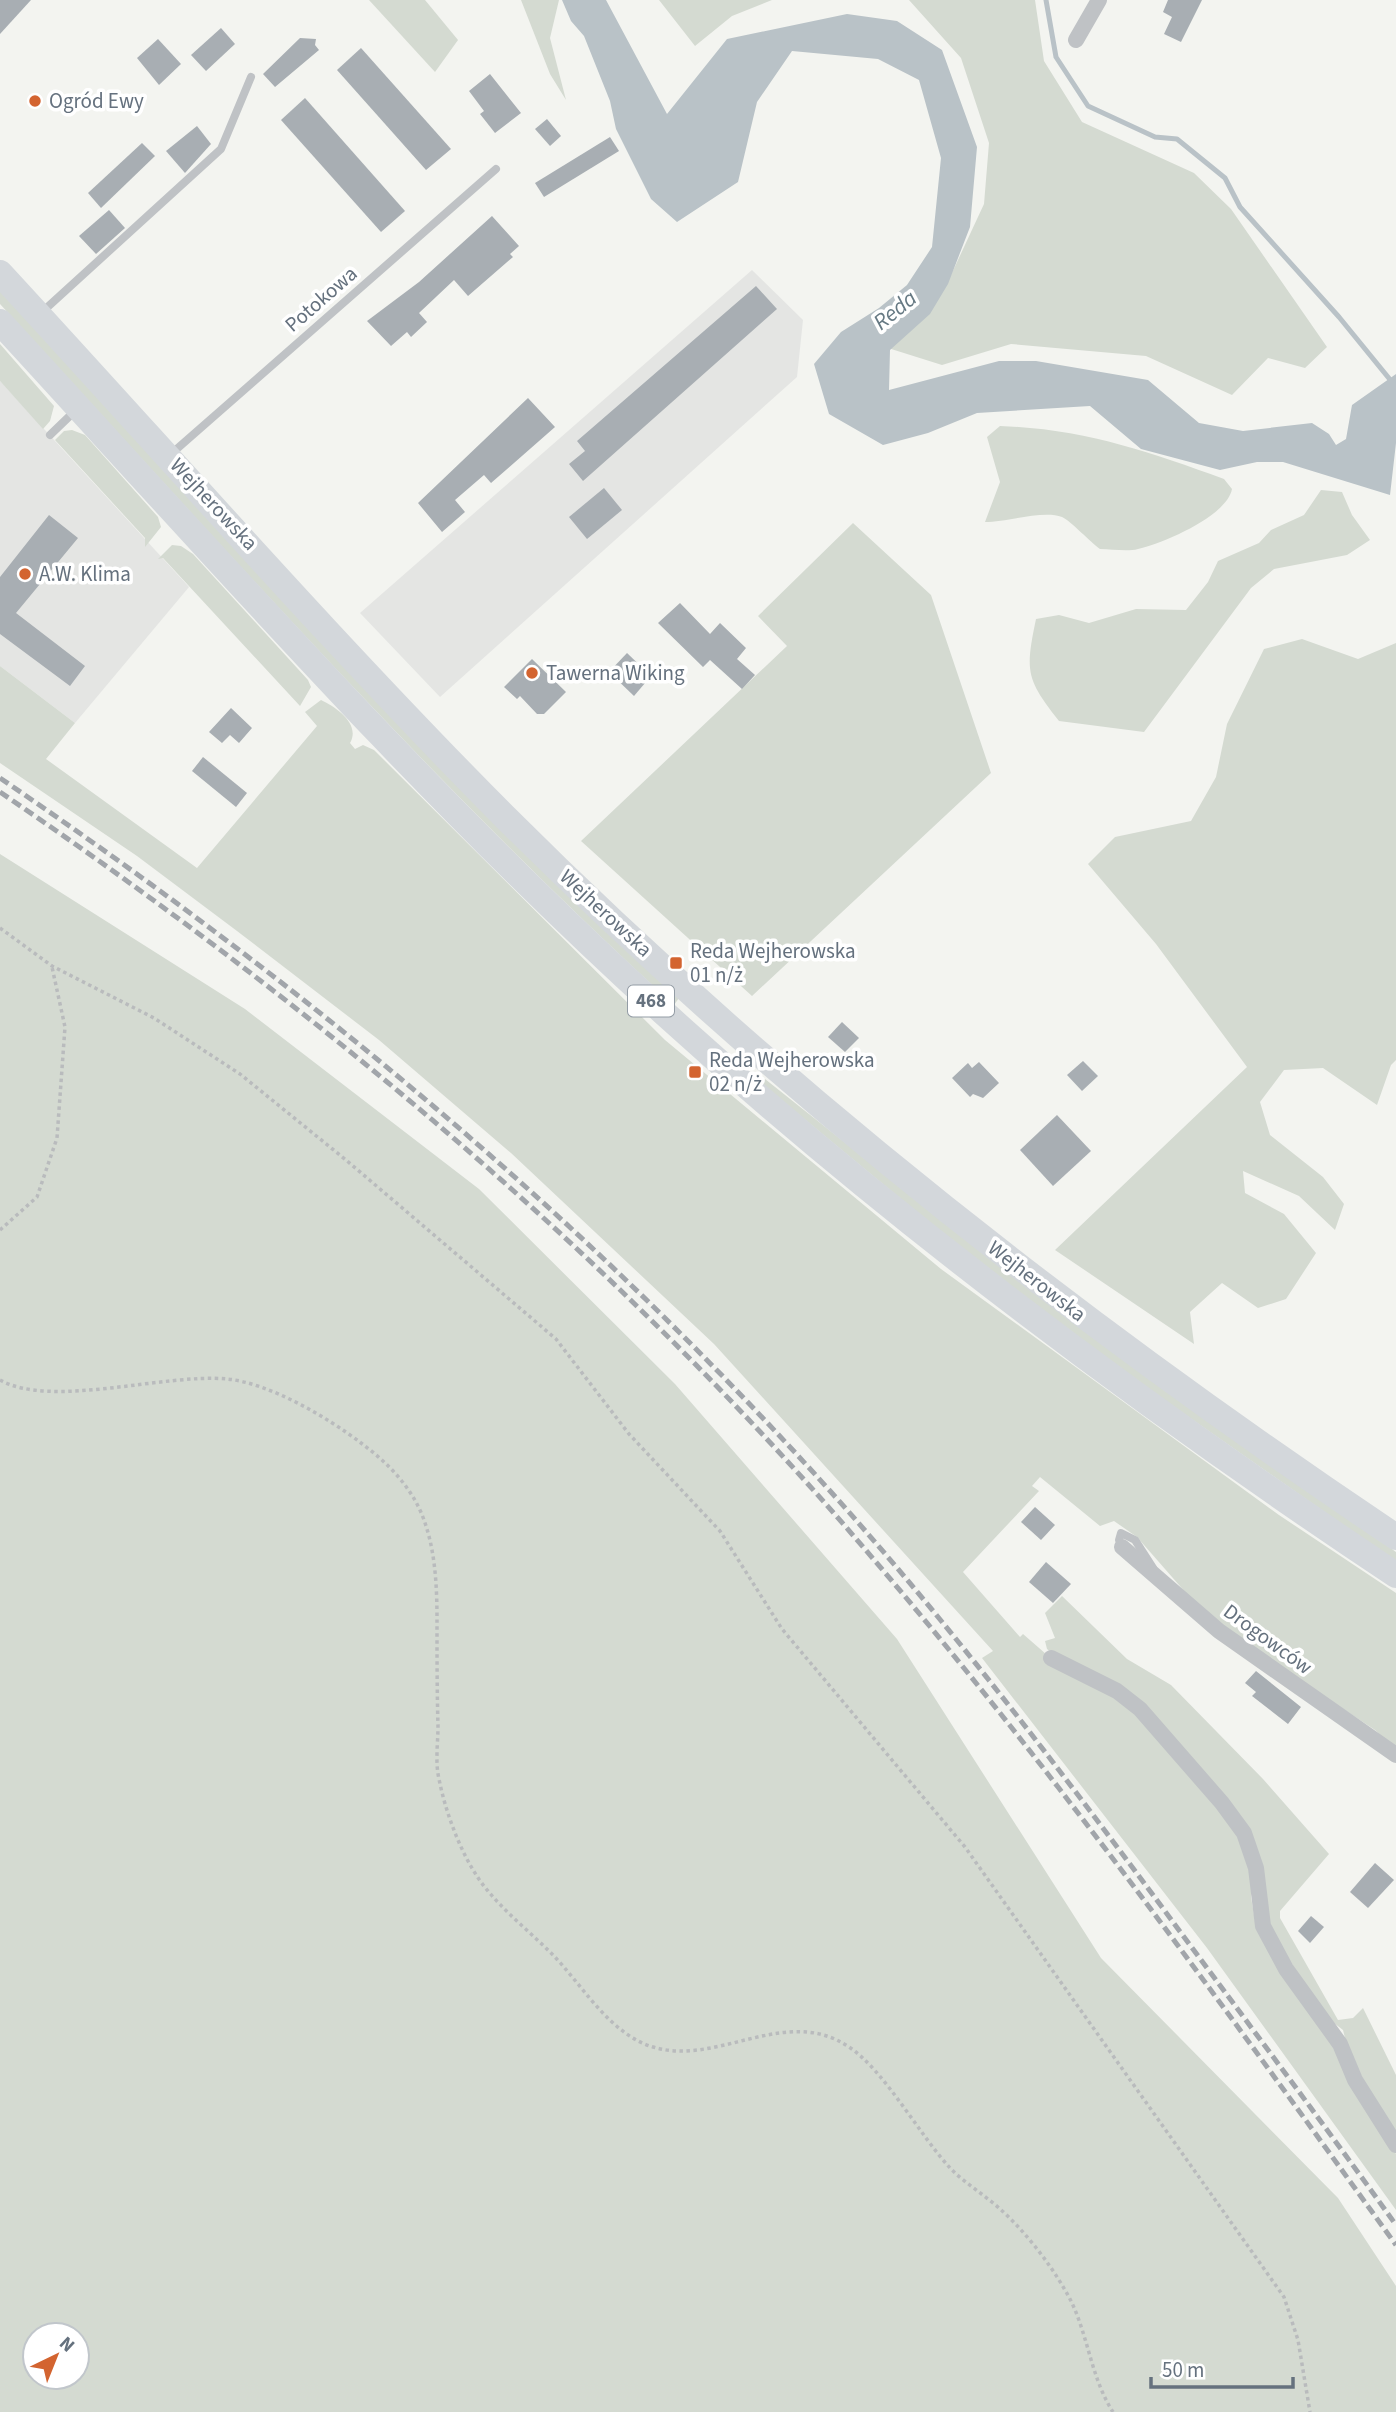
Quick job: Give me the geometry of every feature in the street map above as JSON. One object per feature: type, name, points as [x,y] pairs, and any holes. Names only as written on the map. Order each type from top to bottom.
[{"type":"main road","name":"Wejherowska","points":[[0,273],[417,726],[505,817],[743,1041],[839,1123],[1077,1313],[1396,1537]]},
{"type":"main road","name":"Wejherowska","points":[[0,321],[464,821],[555,910],[722,1065],[858,1180],[1057,1337],[1293,1507],[1396,1576]]},
{"type":"main road","points":[[722,1065],[743,1041]]},
{"type":"street","points":[[1076,40],[1099,0]]},
{"type":"street","name":"Drogowców","points":[[1122,1547],[1263,1665],[1396,1755]]},
{"type":"street","points":[[1051,1658],[1117,1692],[1140,1709],[1222,1803],[1244,1833],[1256,1868],[1263,1926],[1286,1969],[1340,2044],[1355,2080],[1396,2145]]},
{"type":"lane","points":[[39,316],[222,149],[251,77]]},
{"type":"lane","name":"Potokowa","points":[[169,456],[495,169]]},
{"type":"lane","points":[[50,435],[79,407]]},
{"type":"path","points":[[0,928],[52,966],[154,1018],[240,1074],[556,1339],[629,1434],[720,1531],[782,1629],[965,1847],[1284,2297],[1298,2340],[1310,2412]]},
{"type":"path","points":[[0,1230],[37,1197],[57,1138],[65,1027],[52,966]]},
{"type":"path","points":[[0,1380],[6,1384],[50,1392],[189,1378],[240,1381],[308,1409],[359,1441],[394,1470],[419,1507],[430,1539],[437,1582],[438,1777],[464,1856],[487,1891],[555,1956],[624,2034],[652,2047],[689,2054],[784,2031],[815,2033],[849,2046],[877,2076],[953,2171],[1003,2211],[1066,2290],[1086,2337],[1100,2393],[1113,2412]]},
{"type":"shaded area","points":[[369,0],[425,0],[458,40],[435,72]]},
{"type":"shaded area","points":[[521,0],[559,0],[550,38],[566,100],[550,74]]},
{"type":"shaded area","points":[[659,0],[772,0],[732,16],[695,46]]},
{"type":"shaded area","points":[[909,0],[1035,0],[1044,61],[1082,122],[1194,173],[1231,209],[1327,347],[1305,368],[1268,358],[1232,395],[1146,356],[1011,344],[942,365],[888,348],[951,275],[984,204],[989,143],[961,58]]},
{"type":"shaded area","points":[[752,270],[803,320],[797,377],[440,697],[360,613]]},
{"type":"shaded area","points":[[0,291],[679,998],[674,1005],[498,837],[329,662],[0,304]]},
{"type":"shaded area","points":[[0,344],[54,406],[50,421],[43,429],[0,381]]},
{"type":"shaded area","name":"A.W. Klima","points":[[0,381],[189,587],[75,723],[0,666]]},
{"type":"shaded area","points":[[1000,426],[1059,432],[1114,443],[1224,479],[1232,489],[1219,509],[1193,527],[1134,550],[1100,549],[1066,519],[1054,515],[985,522],[1000,482],[987,437]]},
{"type":"shaded area","points":[[72,430],[85,435],[158,517],[161,527],[145,547],[145,538],[55,440],[64,431]]},
{"type":"shaded area","points":[[1321,490],[1342,492],[1352,515],[1370,540],[1347,555],[1274,569],[1251,588],[1144,732],[1059,721],[1040,695],[1031,674],[1030,651],[1036,619],[1059,615],[1089,623],[1136,609],[1186,610],[1208,582],[1218,561],[1259,543],[1271,530],[1304,515]]},
{"type":"shaded area","points":[[853,523],[931,595],[991,773],[752,996],[581,841],[787,646],[758,616]]},
{"type":"shaded area","points":[[172,545],[181,546],[193,554],[308,680],[311,687],[300,706],[163,558],[158,559]]},
{"type":"shaded area","points":[[1302,639],[1358,659],[1396,643],[1396,1060],[1391,1065],[1377,1105],[1323,1068],[1284,1070],[1260,1102],[1270,1135],[1323,1177],[1344,1204],[1335,1230],[1299,1196],[1243,1171],[1245,1193],[1284,1214],[1316,1253],[1286,1299],[1258,1308],[1222,1283],[1190,1312],[1194,1344],[1055,1250],[1247,1067],[1156,944],[1088,864],[1115,837],[1191,821],[1216,777],[1227,724],[1264,649]]},
{"type":"shaded area","points":[[0,666],[75,723],[46,759],[197,868],[317,726],[305,712],[321,700],[333,707],[350,723],[353,736],[350,743],[355,749],[363,745],[374,750],[665,1040],[941,1269],[1279,1515],[1396,1593],[1396,1750],[1375,1730],[1248,1646],[1193,1601],[1137,1537],[1114,1521],[1100,1526],[1040,1477],[1032,1486],[1039,1491],[963,1572],[1020,1637],[1023,1634],[1062,1668],[1124,1699],[1239,1830],[1252,1879],[1251,1897],[1255,1921],[1337,2047],[1396,2154],[1396,2210],[1207,1948],[982,1658],[993,1651],[714,1344],[511,1153],[379,1040],[237,931],[137,856],[0,763]]},
{"type":"shaded area","points":[[0,854],[245,1009],[479,1189],[675,1384],[897,1639],[1101,1958],[1338,2198],[1396,2286],[1396,2412],[0,2412]]},
{"type":"shaded area","points":[[765,1079],[980,1250],[1396,1552],[1396,1562],[1103,1357],[924,1218],[762,1084]]},
{"type":"shaded area","points":[[1062,1596],[1127,1659],[1171,1685],[1263,1779],[1329,1854],[1280,1911],[1280,1918],[1338,2020],[1353,2018],[1363,2008],[1396,2075],[1396,2138],[1349,2054],[1343,2030],[1325,2016],[1271,1931],[1259,1866],[1145,1708],[1066,1664],[1047,1649],[1045,1641],[1055,1638],[1045,1613]]},
{"type":"water","name":"Reda","points":[[562,0],[606,0],[667,114],[727,39],[847,14],[897,21],[942,50],[977,147],[970,227],[948,284],[930,314],[890,350],[889,390],[999,361],[1036,361],[1148,380],[1199,423],[1243,431],[1312,423],[1329,434],[1336,445],[1346,439],[1352,405],[1396,374],[1396,443],[1390,495],[1283,462],[1257,462],[1220,470],[1141,449],[1090,406],[977,413],[928,433],[883,445],[829,414],[814,364],[841,332],[879,308],[907,285],[932,247],[941,158],[919,80],[878,59],[792,51],[757,102],[738,182],[677,222],[651,199],[616,129],[610,101],[584,36],[571,21]]},
{"type":"building","points":[[0,0],[31,0],[0,34]]},
{"type":"building","points":[[1168,0],[1202,0],[1181,42],[1164,34],[1172,17],[1163,12]]},
{"type":"building","points":[[221,28],[235,44],[206,71],[191,55]]},
{"type":"building","points":[[300,38],[316,39],[315,45],[319,50],[275,87],[263,74]]},
{"type":"building","points":[[158,39],[181,64],[159,85],[137,58]]},
{"type":"building","points":[[361,48],[451,149],[426,170],[337,70]]},
{"type":"building","points":[[490,74],[521,113],[495,133],[480,114],[484,111],[469,91]]},
{"type":"building","points":[[305,98],[405,211],[381,232],[281,120]]},
{"type":"building","points":[[547,119],[561,136],[550,146],[535,129]]},
{"type":"building","points":[[197,126],[211,144],[185,173],[166,151]]},
{"type":"building","points":[[610,137],[619,151],[544,197],[535,183]]},
{"type":"building","points":[[142,143],[155,156],[101,208],[88,193]]},
{"type":"building","points":[[109,210],[125,228],[96,254],[79,236]]},
{"type":"building","points":[[492,216],[519,246],[510,254],[513,257],[468,296],[454,280],[419,313],[427,322],[411,337],[407,332],[391,346],[367,321],[419,282]]},
{"type":"building","points":[[756,286],[777,309],[583,481],[569,464],[585,451],[577,441]]},
{"type":"building","points":[[528,398],[555,427],[491,483],[484,475],[455,500],[465,512],[442,532],[418,503]]},
{"type":"building","points":[[604,488],[622,510],[587,539],[569,517]]},
{"type":"building","name":"A.W. Klima","points":[[49,515],[78,538],[16,613],[85,666],[70,686],[0,634],[0,577]]},
{"type":"building","points":[[680,603],[710,634],[720,623],[746,648],[737,659],[755,675],[742,689],[710,660],[703,667],[658,623]]},
{"type":"building","points":[[627,653],[651,676],[634,696],[609,672]]},
{"type":"building","name":"Tawerna Wiking","points":[[532,659],[566,692],[544,714],[537,714],[520,696],[517,699],[504,687]]},
{"type":"building","points":[[231,708],[252,728],[239,743],[230,735],[222,743],[209,732]]},
{"type":"building","points":[[203,757],[247,793],[236,807],[192,771]]},
{"type":"building","points":[[842,1022],[859,1038],[845,1052],[828,1037]]},
{"type":"building","points":[[1083,1061],[1098,1076],[1082,1091],[1067,1075]]},
{"type":"building","points":[[979,1062],[999,1083],[983,1098],[973,1094],[970,1097],[952,1078],[968,1063],[972,1068]]},
{"type":"building","points":[[1057,1115],[1091,1151],[1053,1186],[1020,1150]]},
{"type":"building","points":[[1035,1507],[1055,1525],[1041,1540],[1021,1522]]},
{"type":"building","points":[[1046,1562],[1071,1584],[1053,1603],[1029,1582]]},
{"type":"building","points":[[1256,1671],[1301,1707],[1288,1724],[1252,1696],[1256,1692],[1245,1683]]},
{"type":"building","points":[[1375,1863],[1394,1880],[1368,1908],[1350,1892]]},
{"type":"building","points":[[1311,1916],[1324,1927],[1310,1943],[1298,1931]]},
{"type":"waterway","points":[[1046,0],[1056,57],[1088,106],[1155,137],[1177,139],[1225,178],[1240,207],[1339,317],[1396,387]]},
{"type":"railway","points":[[0,778],[114,857],[224,939],[332,1023],[437,1110],[540,1199],[736,1390],[876,1543],[1007,1703],[1132,1867],[1396,2225]]},
{"type":"railway","points":[[0,792],[222,951],[434,1122],[536,1211],[635,1305],[731,1402],[824,1502],[975,1681],[1119,1866],[1396,2245]]},
{"type":"place","name":"Ogród Ewy","points":[[35,101]]},
{"type":"place","name":"A.W. Klima","points":[[25,574]]},
{"type":"place","name":"Tawerna Wiking","points":[[532,673]]},
{"type":"place","name":"Reda Wejherowska 01 n/ż","points":[[676,963]]},
{"type":"place","name":"Reda Wejherowska 02 n/ż","points":[[695,1072]]}]
